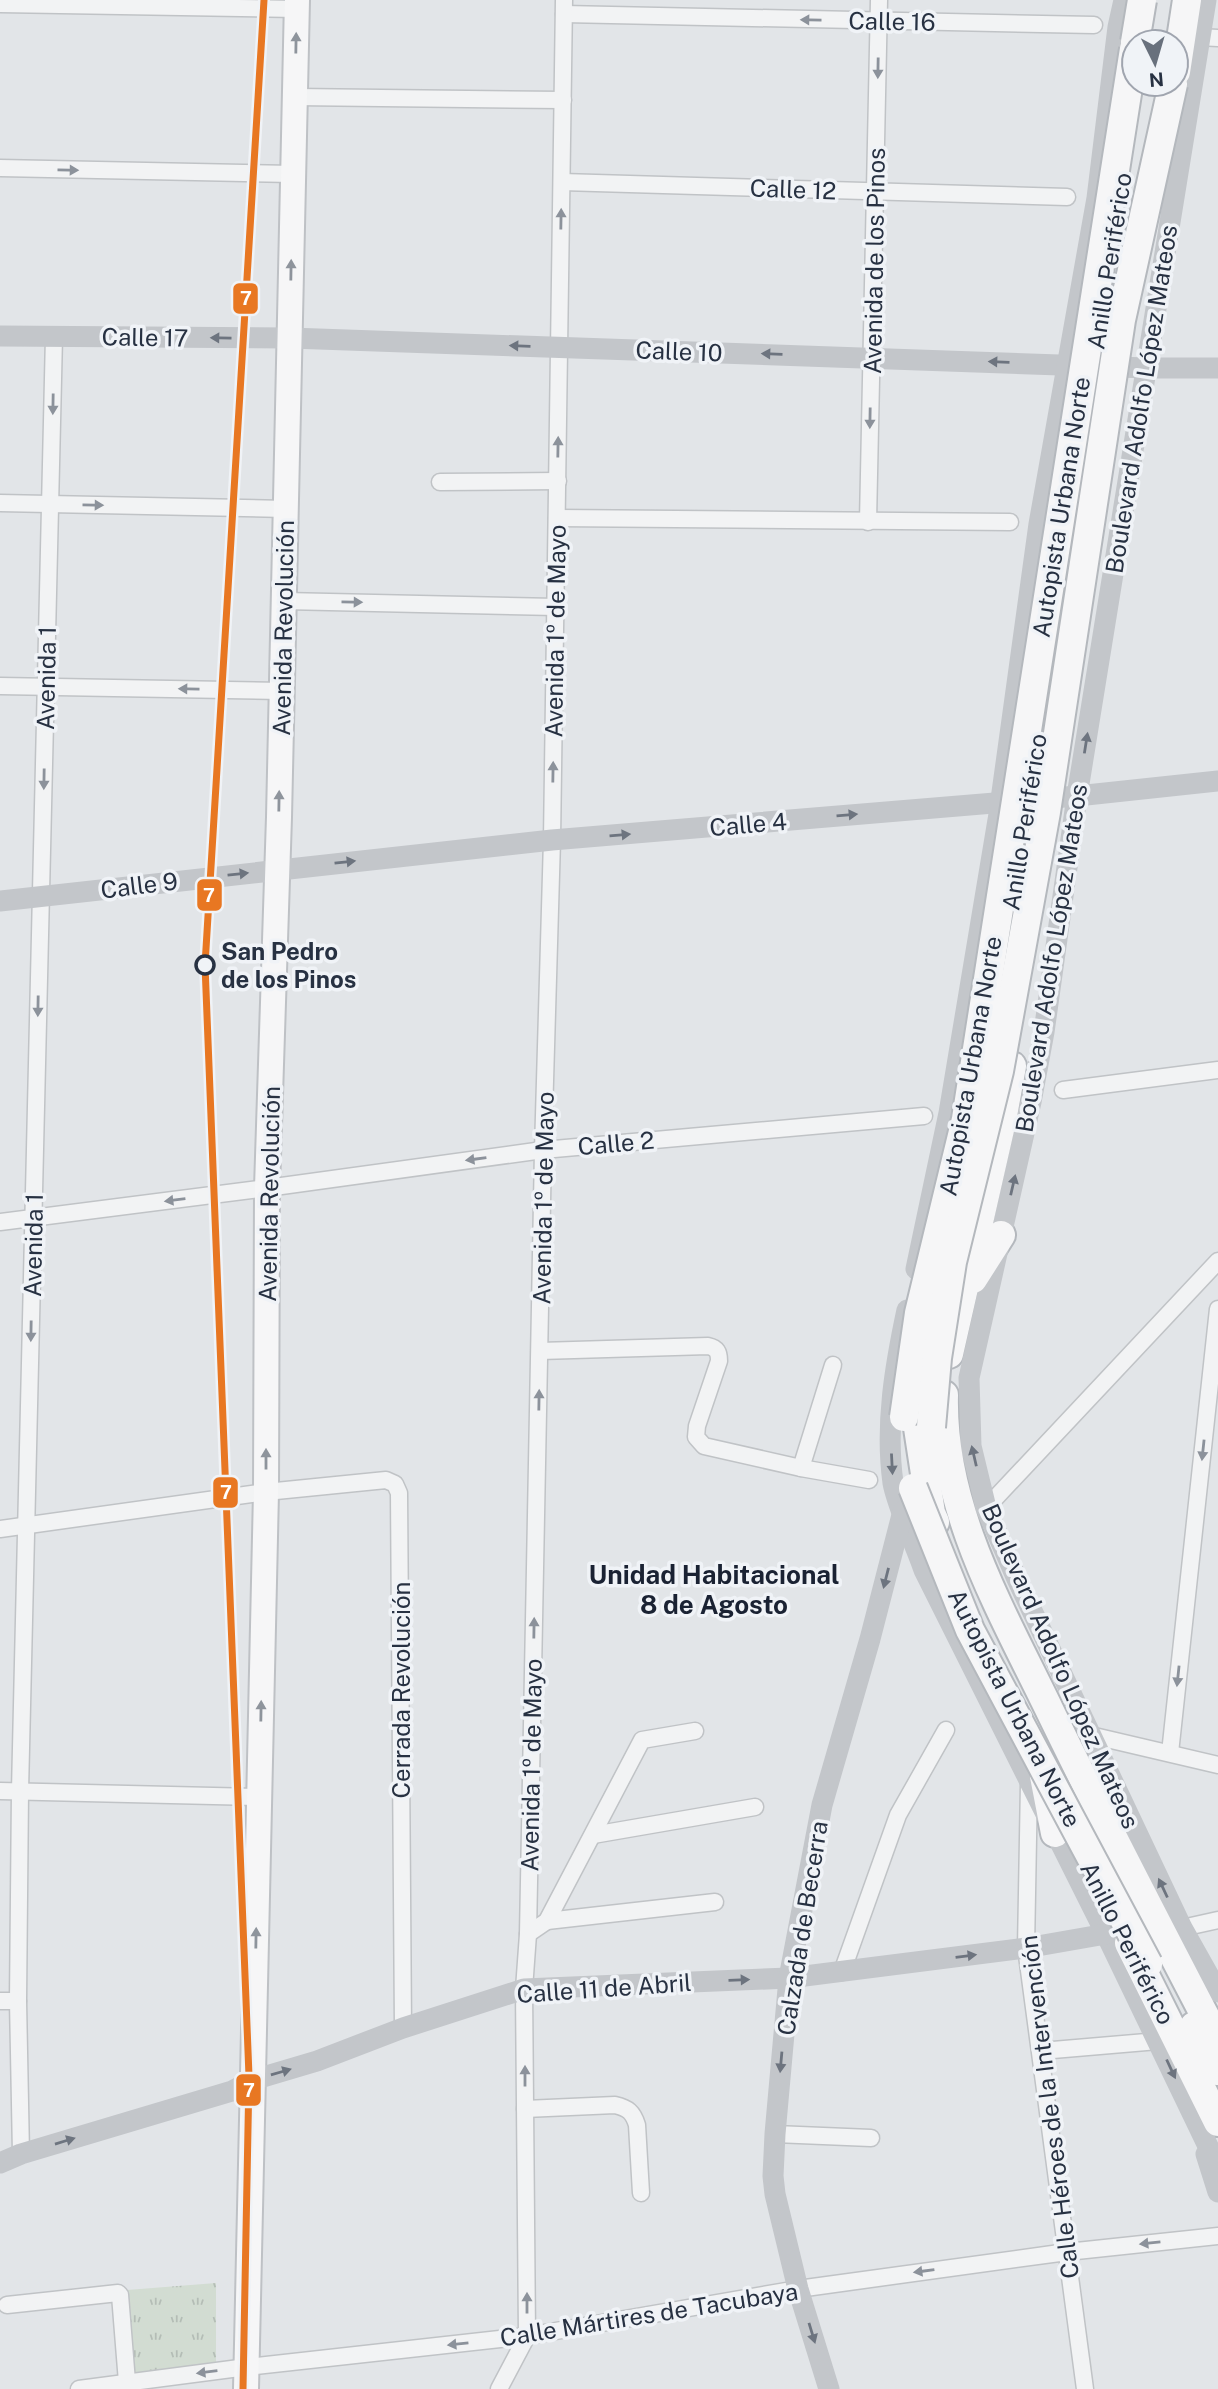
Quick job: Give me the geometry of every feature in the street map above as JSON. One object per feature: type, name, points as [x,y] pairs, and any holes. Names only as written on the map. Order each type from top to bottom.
[{"type":"highway","points":[[1132,28],[1134,0]]},
{"type":"highway","points":[[1137,28],[1142,0]]},
{"type":"highway","points":[[1145,28],[1150,0]]},
{"type":"highway","points":[[1179,0],[1197,39]]},
{"type":"highway","points":[[1183,28],[1187,0]]},
{"type":"highway","name":"Autopista Urbana Norte","points":[[1126,98],[966,1119],[919,1313],[904,1417],[913,1488],[970,1630],[1116,1902],[1218,2102]]},
{"type":"highway","name":"Anillo Periférico","points":[[1134,98],[994,1018],[976,1111],[922,1334],[918,1427],[931,1513],[1036,1779],[1206,2120]]},
{"type":"highway","name":"Anillo Periférico","points":[[1164,98],[1119,386],[1068,788],[1053,813],[1002,1121],[944,1385],[943,1426],[958,1504],[984,1573],[1104,1822],[1218,2041]]},
{"type":"highway","name":"Autopista Urbana Norte","points":[[1170,98],[1121,320],[1046,812],[999,1070],[952,1262],[930,1427],[943,1496],[995,1629],[1107,1859],[1218,2071]]},
{"type":"highway","points":[[962,1296],[1001,1235]]},
{"type":"highway","points":[[1036,1779],[1055,1833]]},
{"type":"main road","name":"Avenida Revolución","points":[[247,2378],[266,1492],[267,1188],[282,691],[297,5]]},
{"type":"street","name":"Avenida de los Pinos","points":[[868,522],[879,0]]},
{"type":"street","points":[[1036,1779],[924,1570],[893,1485],[890,1420],[898,1354],[950,1113],[1000,802],[1039,524],[1097,198],[1118,26],[1124,0]]},
{"type":"street","name":"Boulevard Adolfo López Mateos","points":[[1206,0],[1197,39],[1147,368],[1068,788],[1044,1032],[1031,1102],[969,1378],[971,1446],[986,1508],[1182,1928],[1218,1992]]},
{"type":"street","points":[[0,4],[297,5]]},
{"type":"street","name":"Calle 16","points":[[564,7],[879,21],[1094,25]]},
{"type":"street","name":"Avenida 1º de Mayo","points":[[499,2389],[527,2336],[524,1989],[528,1934],[543,1150],[552,841],[564,7]]},
{"type":"street","points":[[295,97],[563,100]]},
{"type":"street","points":[[0,168],[293,174]]},
{"type":"street","name":"Calle 12","points":[[562,182],[1067,197]]},
{"type":"street","name":"Calle 17","points":[[0,335],[290,338]]},
{"type":"street","name":"Avenida 1","points":[[21,2154],[18,2001],[20,1791],[54,336]]},
{"type":"street","name":"Calle 10","points":[[290,338],[1147,368],[1218,368]]},
{"type":"street","points":[[440,482],[558,481]]},
{"type":"street","points":[[0,503],[286,509]]},
{"type":"street","points":[[557,517],[1010,522]]},
{"type":"street","points":[[284,601],[556,607]]},
{"type":"street","points":[[0,685],[282,691]]},
{"type":"street","name":"Calle 4","points":[[277,870],[552,841],[1000,802],[1068,788],[1218,780]]},
{"type":"street","name":"Calle 9","points":[[0,901],[277,870]]},
{"type":"street","points":[[1063,1090],[1218,1070]]},
{"type":"street","name":"Calle 2","points":[[0,1222],[543,1150],[924,1116]]},
{"type":"street","points":[[986,1508],[1218,1261]]},
{"type":"street","points":[[1170,1753],[1218,1309]]},
{"type":"street","points":[[540,1351],[708,1346],[715,1348],[719,1353],[719,1360],[697,1426],[696,1437],[704,1446],[869,1480]]},
{"type":"street","points":[[801,1468],[833,1364]]},
{"type":"street","name":"Cerrada Revolución","points":[[266,1492],[386,1480],[395,1484],[399,1493],[403,2028]]},
{"type":"street","points":[[0,1530],[266,1492]]},
{"type":"street","name":"Calzada de Becerra","points":[[829,2389],[798,2289],[775,2194],[775,2134],[789,1978],[821,1805],[870,1639],[903,1511]]},
{"type":"street","points":[[842,1972],[898,1815],[946,1730]]},
{"type":"street","points":[[528,1934],[547,1921],[642,1740],[695,1731]]},
{"type":"street","points":[[1090,1735],[1218,1765]]},
{"type":"street","name":"Calle Héroes de la Intervención","points":[[1036,1779],[1026,1948],[1085,2389]]},
{"type":"street","points":[[0,1791],[259,1797]]},
{"type":"street","points":[[593,1835],[755,1807]]},
{"type":"street","points":[[1055,1833],[1158,2041],[1206,2120],[1218,2167]]},
{"type":"street","points":[[547,1921],[715,1902]]},
{"type":"street","points":[[1182,1928],[1218,1920]]},
{"type":"street","name":"Calle 11 de Abril","points":[[0,2163],[21,2154],[232,2091],[253,2080],[317,2061],[403,2028],[524,1989],[789,1978],[1026,1948],[1106,1934]]},
{"type":"street","points":[[0,2001],[18,2001]]},
{"type":"street","points":[[1041,2051],[1158,2041]]},
{"type":"street","points":[[525,2109],[615,2105],[626,2108],[637,2125],[641,2193]]},
{"type":"street","points":[[1206,2120],[1218,2192]]},
{"type":"street","points":[[775,2134],[871,2138]]},
{"type":"street","name":"Calle Mártires de Tacubaya","points":[[79,2389],[127,2382],[247,2378],[527,2336],[798,2289],[1067,2252],[1218,2236]]},
{"type":"street","points":[[7,2305],[118,2293],[127,2382]]},
{"type":"green space","points":[[216,2283],[216,2364],[135,2374],[127,2290]]},
{"type":"transit line","name":"7","points":[[243,2389],[249,2076],[205,965],[264,0]]},
{"type":"place","name":"San Pedro de los Pinos","points":[[205,965]]},
{"type":"district","name":"Unidad Habitacional 8 de Agosto","points":[[714,1589]]}]
